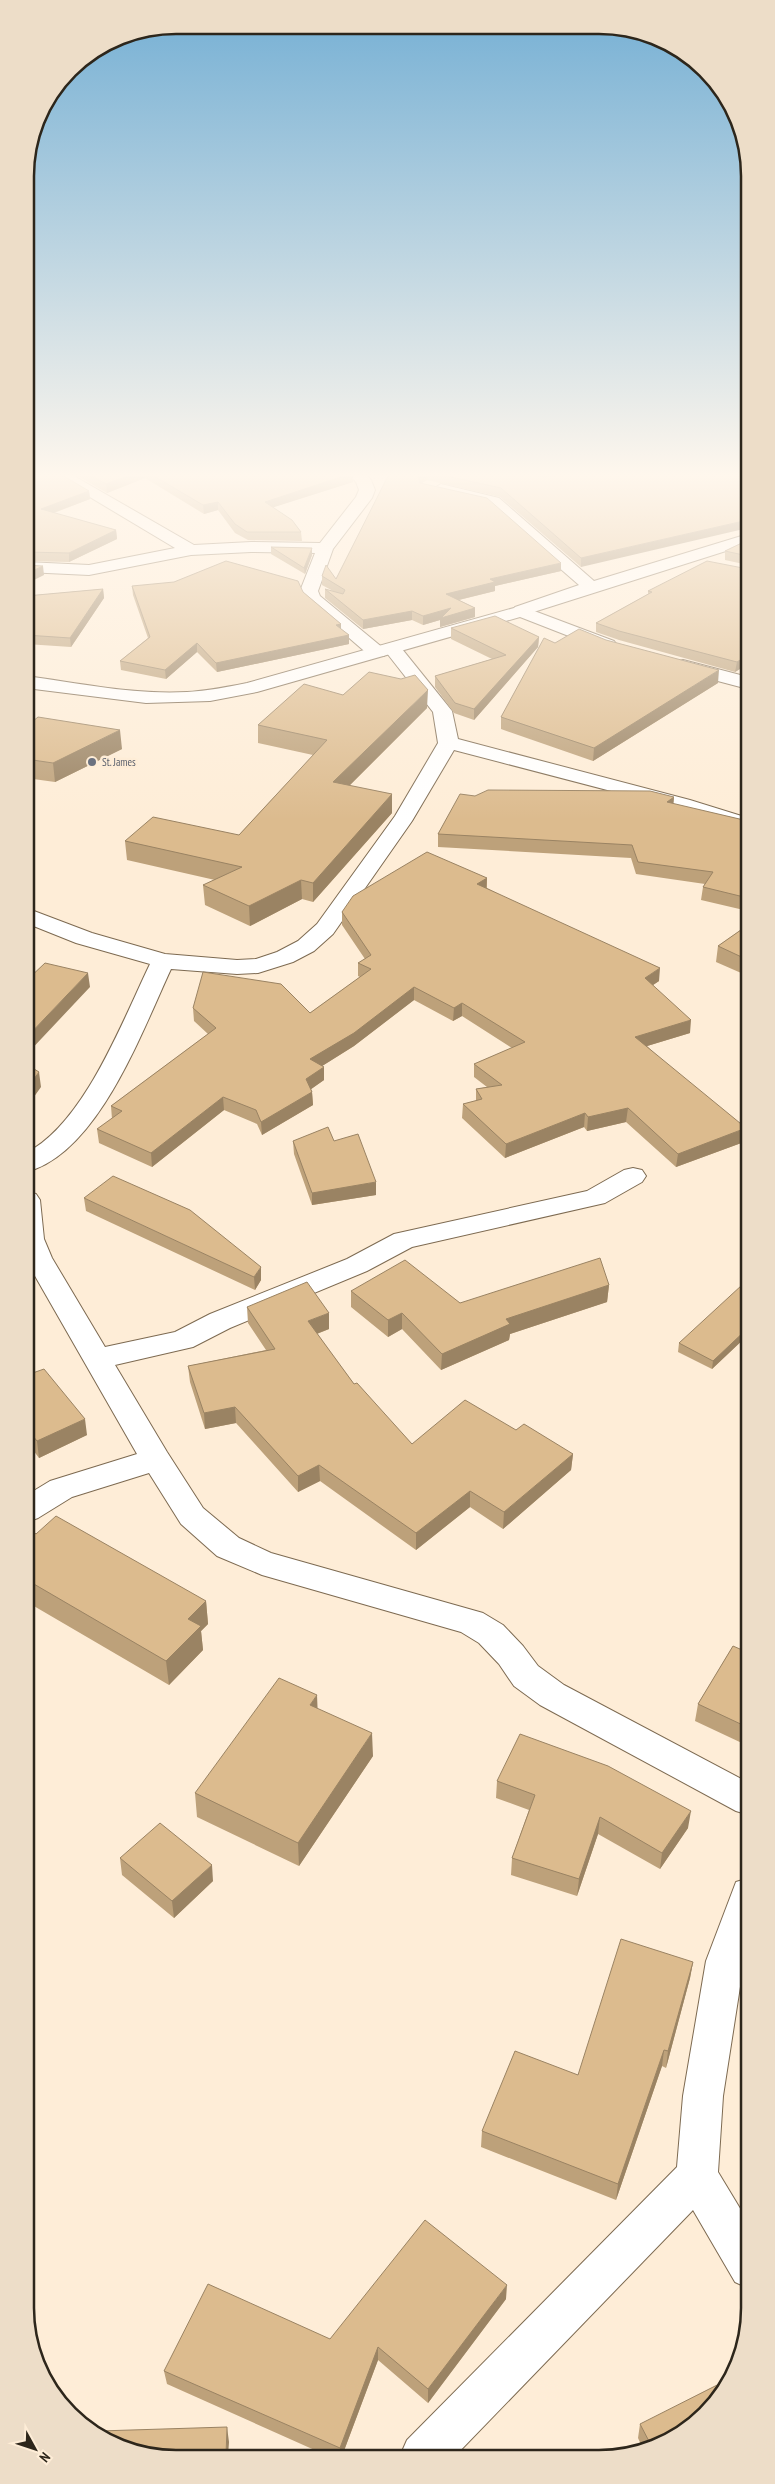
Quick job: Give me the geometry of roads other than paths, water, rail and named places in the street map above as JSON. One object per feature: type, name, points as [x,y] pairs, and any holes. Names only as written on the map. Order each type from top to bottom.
[{"type":"street","points":[[34,918],[84,938],[163,961],[237,967],[258,966],[284,957],[306,946],[325,929],[406,817],[448,743],[447,728],[442,711],[385,650],[314,599],[308,591],[309,588]]},
{"type":"street","points":[[34,683],[151,697],[186,698],[250,688],[521,611],[588,588]]},
{"type":"street","points":[[521,611],[582,636],[628,651]]},
{"type":"street","points":[[662,660],[741,681]]},
{"type":"street","points":[[448,743],[683,804],[741,823]]},
{"type":"street","points":[[34,1159],[60,1144],[76,1127],[93,1101],[125,1042],[163,961]]},
{"type":"street","points":[[97,1359],[183,1340],[220,1321],[357,1265],[404,1240],[596,1197],[633,1176]]},
{"type":"street","points":[[34,1248],[156,1460],[192,1516],[228,1547],[262,1563],[471,1622],[491,1634],[511,1655],[526,1676],[552,1695],[741,1796]]},
{"type":"street","points":[[34,1506],[62,1490],[83,1481],[156,1460]]},
{"type":"street","points":[[741,1916],[725,1961],[703,2096],[698,2176],[741,2251]]},
{"type":"street","points":[[429,2450],[698,2176]]},
{"type":"place","name":"St. James","points":[[92,762]]}]
